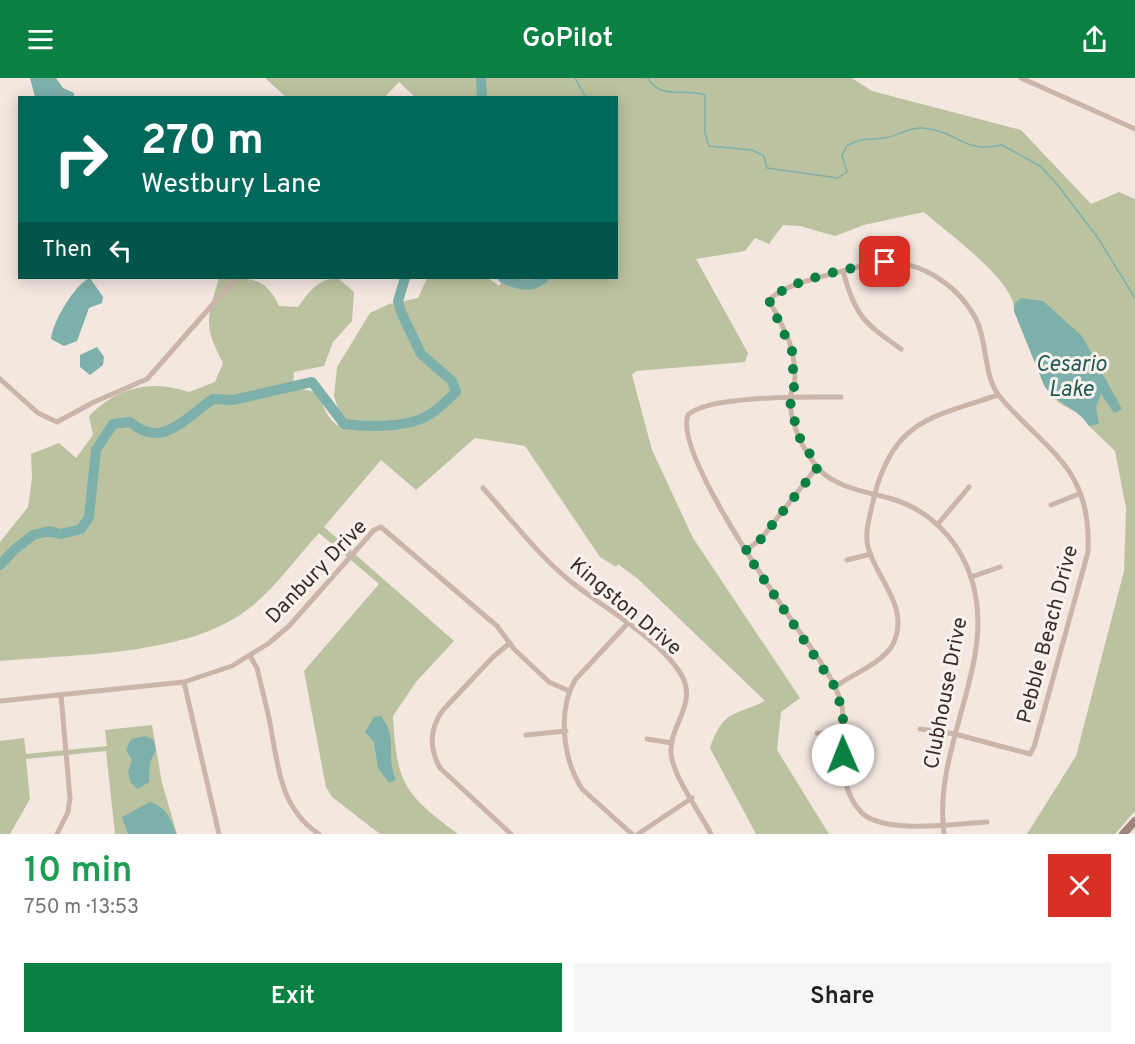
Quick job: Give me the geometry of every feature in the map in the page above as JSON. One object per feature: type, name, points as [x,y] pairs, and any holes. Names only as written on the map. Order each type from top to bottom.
[{"type":"main road","points":[[1124,834],[1135,821]]},
{"type":"street","points":[[1021,78],[1135,129]]},
{"type":"street","name":"Pebble Beach Drive","points":[[769,300],[778,292],[885,262],[921,269],[951,287],[964,300],[977,321],[998,395],[1060,456],[1079,494],[1087,519],[1088,552],[1034,747],[1030,754],[1022,754],[956,734],[920,729]]},
{"type":"street","points":[[843,272],[850,300],[862,320],[901,350]]},
{"type":"street","points":[[0,379],[38,413],[57,422],[94,402],[147,380],[235,279]]},
{"type":"street","name":"Clubhouse Drive","points":[[769,300],[792,351],[794,387],[789,397],[798,435],[818,467],[831,478],[875,495],[899,501],[938,524],[958,547],[971,577],[978,615],[977,636],[956,734],[948,756],[943,794],[944,834]]},
{"type":"street","points":[[835,687],[877,660],[892,645],[894,639],[897,605],[871,554],[867,536],[875,495],[887,458],[908,432],[924,420],[998,395]]},
{"type":"street","points":[[841,397],[789,397],[704,405],[694,409],[687,419],[686,427],[699,466],[745,551],[835,687],[842,705],[846,786],[854,806],[863,815],[886,826],[987,822]]},
{"type":"street","points":[[745,551],[761,539],[818,467]]},
{"type":"street","points":[[938,524],[969,487]]},
{"type":"street","name":"Kingston Drive","points":[[483,488],[554,567],[628,623],[668,659],[684,679],[687,700],[672,743],[674,767],[711,834]]},
{"type":"street","points":[[1051,505],[1079,494]]},
{"type":"street","name":"Danbury Drive","points":[[0,701],[184,682],[207,676],[250,656],[289,626],[374,530],[381,526],[497,626],[510,643],[549,682],[569,691]]},
{"type":"street","points":[[847,560],[871,554]]},
{"type":"street","points":[[971,577],[1000,567]]},
{"type":"street","points":[[628,623],[583,670],[569,691],[566,731],[572,771],[582,789],[632,834]]},
{"type":"street","points":[[510,643],[493,657],[443,710],[436,719],[431,741],[434,757],[440,768],[511,834]]},
{"type":"street","points":[[250,656],[257,668],[279,776],[288,803],[301,821],[319,834]]},
{"type":"street","points":[[184,682],[219,834]]},
{"type":"street","points":[[57,834],[68,812],[70,798],[61,695]]},
{"type":"street","points":[[526,735],[566,731]]},
{"type":"street","points":[[817,733],[842,736]]},
{"type":"street","points":[[647,740],[672,743]]},
{"type":"street","points":[[638,834],[692,798]]},
{"type":"green space","points":[[265,78],[852,78],[872,91],[1021,130],[1091,204],[1119,192],[1135,199],[1135,811],[1115,834],[1027,834],[1076,756],[1124,571],[1126,508],[1115,451],[1089,426],[1083,416],[1059,403],[1050,394],[1044,385],[1014,311],[1012,299],[1004,286],[978,258],[924,212],[864,225],[835,236],[800,226],[783,225],[769,244],[755,238],[745,251],[696,259],[748,353],[745,362],[636,371],[632,375],[652,450],[693,538],[800,698],[781,712],[777,750],[829,834],[756,834],[710,748],[725,720],[765,701],[638,579],[618,564],[616,567],[600,557],[525,446],[475,438],[416,490],[381,460],[324,527],[454,641],[416,682],[393,716],[397,757],[406,785],[425,808],[458,834],[380,834],[332,797],[326,787],[304,671],[379,584],[319,533],[267,593],[247,610],[222,625],[162,645],[95,654],[0,661],[0,542],[28,507],[32,478],[31,454],[59,443],[76,458],[93,435],[89,416],[111,398],[123,392],[135,388],[161,386],[189,392],[215,382],[223,363],[212,339],[209,321],[219,279],[247,279],[262,284],[274,296],[279,306],[298,307],[319,283],[331,279],[339,279],[354,292],[352,321],[333,342],[324,366],[294,372],[293,390],[304,390],[317,395],[331,420],[338,426],[341,417],[334,396],[337,367],[370,313],[389,304],[418,298],[427,279],[489,279],[499,286],[504,279],[618,279],[618,96],[414,96],[399,82],[386,96],[285,96]]},
{"type":"green space","points":[[152,725],[162,783],[177,834],[115,834],[106,751],[26,759],[30,799],[10,834],[0,834],[0,741],[24,738],[26,754],[107,746],[105,730]]},
{"type":"water","points":[[30,78],[56,78],[63,88],[74,93],[74,96],[35,96]]},
{"type":"water","points":[[91,279],[103,297],[102,303],[89,308],[77,341],[64,346],[51,339],[53,331],[66,304],[84,282]]},
{"type":"water","name":"Cesario Lake","points":[[1021,298],[1043,301],[1082,336],[1122,409],[1114,413],[1101,394],[1096,407],[1099,424],[1089,426],[1079,414],[1054,397],[1044,385],[1014,311],[1015,303]]},
{"type":"water","points":[[97,347],[104,357],[103,365],[90,375],[80,367],[80,355]]},
{"type":"water","points":[[381,716],[391,740],[393,771],[396,780],[389,783],[378,768],[374,742],[365,732],[374,717]]},
{"type":"water","points":[[144,736],[153,739],[156,750],[150,762],[149,782],[138,789],[130,782],[128,771],[132,760],[126,750],[131,739]]},
{"type":"water","points":[[150,802],[167,814],[176,834],[128,834],[122,817]]},
{"type":"waterway","points":[[481,78],[482,96]]},
{"type":"waterway","points":[[575,78],[585,96]]},
{"type":"waterway","points":[[648,78],[659,89],[705,95],[705,133],[709,146],[752,150],[764,156],[767,168],[838,178],[847,172],[842,155],[847,146],[861,140],[888,137],[917,128],[945,133],[978,147],[1002,145],[1040,166],[1056,183],[1098,238],[1135,298]]},
{"type":"waterway","points":[[0,565],[33,535],[49,531],[61,534],[81,529],[89,517],[96,450],[113,424],[130,422],[142,430],[153,433],[163,432],[183,422],[213,399],[233,400],[312,382],[344,424],[398,425],[427,416],[456,392],[452,381],[421,354],[401,312],[398,301],[405,279]]},
{"type":"waterway","points":[[506,279],[524,285],[534,284],[542,279]]},
{"type":"route","points":[[843,755],[843,713],[835,687],[745,551],[761,539],[818,467],[806,452],[798,435],[789,397],[794,387],[792,351],[769,300],[778,292],[809,280],[885,262]]}]
